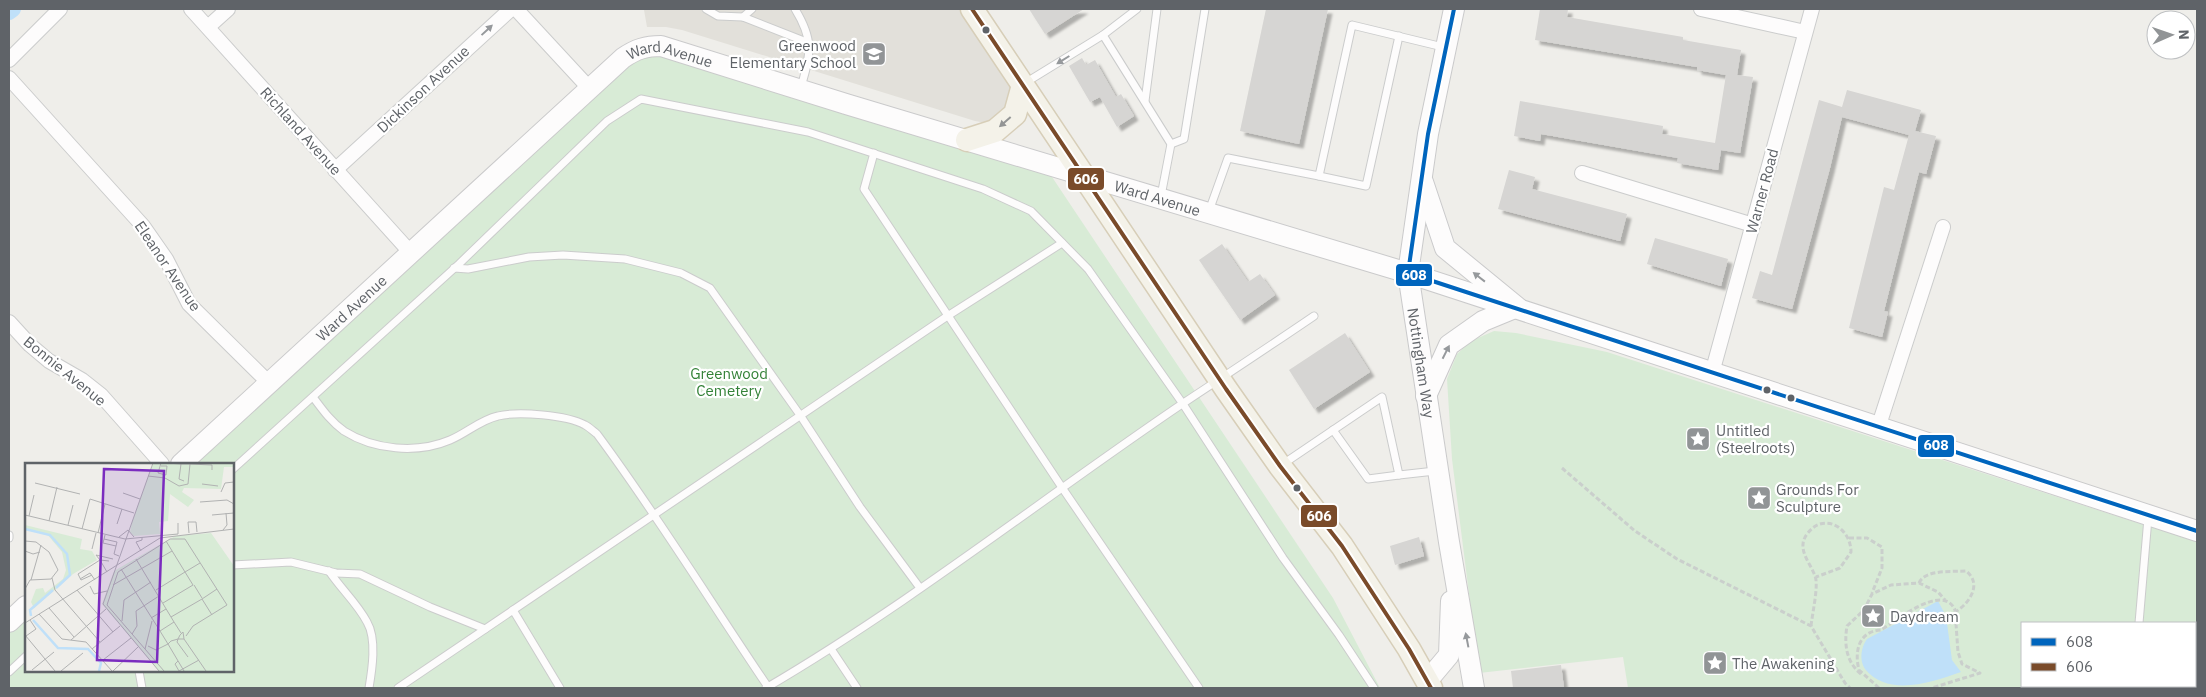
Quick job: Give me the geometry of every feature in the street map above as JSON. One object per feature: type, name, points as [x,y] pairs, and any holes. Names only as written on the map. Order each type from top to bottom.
[{"type":"main road","points":[[972,9],[1220,380],[1280,466],[1342,546],[1430,684]]},
{"type":"main road","points":[[967,140],[995,131],[1015,114],[1023,84]]},
{"type":"street","points":[[9,60],[60,9]]},
{"type":"street","name":"Richland Avenue","points":[[191,9],[410,253]]},
{"type":"street","points":[[208,27],[228,9]]},
{"type":"street","name":"Dickinson Avenue","points":[[335,170],[511,9]]},
{"type":"street","points":[[516,9],[590,89]]},
{"type":"street","name":"Nottingham Way","points":[[1454,9],[1428,134],[1408,273],[1449,542],[1474,688]]},
{"type":"street","points":[[1701,9],[1806,32]]},
{"type":"street","name":"Warner Road","points":[[1712,373],[1812,9]]},
{"type":"street","name":"Ward Avenue","points":[[182,463],[590,89],[635,50],[648,46],[661,46],[800,90],[1082,173],[1518,307],[1878,428],[2197,531]]},
{"type":"street","name":"Eleanor Avenue","points":[[9,78],[143,226],[166,259],[189,304],[269,383]]},
{"type":"street","points":[[1582,173],[1752,225]]},
{"type":"street","points":[[1422,179],[1445,248],[1518,307],[1483,321],[1449,345],[1426,396]]},
{"type":"street","points":[[1878,428],[1943,227]]},
{"type":"street","name":"Bonnie Avenue","points":[[9,322],[30,346],[50,361],[82,380],[101,395],[161,463]]},
{"type":"street","points":[[1430,684],[1449,655],[1451,614],[1449,542]]},
{"type":"street","points":[[9,622],[25,607]]},
{"type":"lane","points":[[706,9],[718,16],[743,16],[810,43]]},
{"type":"lane","points":[[743,16],[752,9]]},
{"type":"lane","points":[[795,9],[805,25],[810,43],[800,90]]},
{"type":"lane","points":[[1023,84],[1103,34],[1137,9]]},
{"type":"lane","points":[[1145,102],[1157,9]]},
{"type":"lane","points":[[1171,144],[1184,139],[1205,9]]},
{"type":"lane","points":[[1319,176],[1352,25],[1446,48]]},
{"type":"lane","points":[[1103,34],[1171,144],[1160,197]]},
{"type":"lane","points":[[1208,212],[1228,158],[1366,186],[1399,36]]},
{"type":"lane","points":[[234,468],[454,268],[608,121],[641,99],[808,132],[983,189],[1031,211],[1088,269],[1183,404],[1283,558],[1339,635],[1374,688]]},
{"type":"lane","points":[[874,153],[864,189],[1063,490],[1200,688]]},
{"type":"lane","points":[[398,688],[947,316],[1062,242]]},
{"type":"lane","points":[[454,268],[468,269],[493,263],[563,255],[624,259],[681,273],[710,288],[800,415],[860,507],[920,588]]},
{"type":"lane","points":[[312,397],[326,415],[344,430],[371,443],[415,450],[450,440],[482,422],[499,416],[542,415],[585,424],[597,434],[655,513],[700,588],[767,688],[831,648],[920,588],[1063,490],[1183,404],[1314,316]]},
{"type":"lane","points":[[1280,466],[1382,397],[1399,475]]},
{"type":"lane","points":[[1333,430],[1368,479],[1438,470]]},
{"type":"lane","points":[[2137,622],[2149,515]]},
{"type":"lane","points":[[234,565],[291,562],[329,571],[360,574],[430,607],[485,629]]},
{"type":"lane","points":[[329,571],[369,624],[372,642],[372,675],[369,688]]},
{"type":"lane","points":[[513,610],[560,688]]},
{"type":"lane","points":[[831,648],[858,688]]},
{"type":"lane","points":[[9,672],[25,657]]},
{"type":"lane","points":[[139,672],[142,688]]},
{"type":"path","points":[[1562,468],[1635,532],[1677,559],[1811,626],[1845,683],[1850,688]]},
{"type":"path","points":[[1811,626],[1816,578],[1803,548],[1806,535],[1814,527],[1824,523],[1834,524],[1843,528],[1849,538],[1851,552],[1844,564],[1816,578]]},
{"type":"path","points":[[1849,538],[1867,538],[1882,547],[1882,568],[1872,594],[1864,610],[1847,626],[1845,636],[1847,654],[1854,668],[1878,688]]},
{"type":"path","points":[[1919,584],[1921,579],[1930,574],[1966,571],[1972,575],[1974,584],[1972,597],[1966,606],[1955,612]]},
{"type":"path","points":[[1872,594],[1891,585],[1919,584],[1938,592],[1945,601]]},
{"type":"path","points":[[1864,676],[1857,662],[1858,650],[1863,637],[1875,630],[1881,630],[1921,605],[1934,600],[1945,601],[1953,605],[1955,612],[1958,652],[1961,661],[1965,667],[1980,673],[1932,688]]},
{"type":"shaded area","name":"Greenwood Elementary School","points":[[960,9],[1011,89],[1009,111],[987,123],[975,121],[682,30],[666,27],[647,27],[644,10]]},
{"type":"green space","name":"Greenwood Cemetery","points":[[652,38],[1038,156],[1333,598],[1380,688],[9,688],[9,618],[25,604],[25,672],[234,672],[234,463],[180,463]]},
{"type":"green space","name":"Grounds For Sculpture","points":[[1494,331],[1516,333],[1607,352],[2197,542],[2197,688],[1628,688],[1623,657],[1479,673],[1452,459],[1447,379],[1457,354],[1471,341]]},
{"type":"water","points":[[1938,601],[1946,616],[1952,660],[1961,672],[1936,680],[1910,685],[1885,683],[1874,678],[1865,669],[1862,662],[1863,646],[1867,639]]},
{"type":"building","points":[[1029,9],[1084,9],[1045,34]]},
{"type":"building","points":[[1266,9],[1328,9],[1299,144],[1240,131]]},
{"type":"building","points":[[1540,9],[1568,9],[1567,17],[1683,37],[1683,40],[1741,50],[1737,75],[1753,77],[1740,153],[1721,150],[1718,170],[1677,163],[1678,158],[1541,134],[1540,141],[1514,136],[1520,101],[1663,126],[1662,134],[1715,143],[1726,75],[1697,70],[1697,67],[1535,40]]},
{"type":"building","points":[[1082,58],[1086,65],[1095,60],[1116,97],[1121,94],[1134,116],[1117,127],[1100,97],[1090,102],[1069,66]]},
{"type":"building","points":[[1847,90],[1921,110],[1915,131],[1936,136],[1926,174],[1919,172],[1884,311],[1888,312],[1882,337],[1849,328],[1884,187],[1894,190],[1909,135],[1842,117],[1792,309],[1752,298],[1760,271],[1772,275],[1819,100],[1842,107]]},
{"type":"building","points":[[1509,170],[1535,177],[1532,189],[1627,214],[1620,241],[1498,209]]},
{"type":"building","points":[[1655,238],[1728,259],[1721,286],[1647,264]]},
{"type":"building","points":[[1222,244],[1248,282],[1260,274],[1275,295],[1240,320],[1199,260]]},
{"type":"building","points":[[1345,333],[1370,372],[1314,409],[1289,370]]},
{"type":"building","points":[[1419,537],[1424,556],[1395,565],[1390,546]]},
{"type":"building","points":[[1561,665],[1564,688],[1513,688],[1511,671]]},
{"type":"waterway","points":[[9,12],[13,9]]},
{"type":"transit line","name":"606","points":[[972,9],[1226,389],[1280,466],[1342,546],[1409,649],[1431,688]]},
{"type":"transit line","name":"608","points":[[1454,9],[1428,134],[1408,273],[2197,531]]},
{"type":"place","name":"Greenwood Elementary School","points":[[874,54]]},
{"type":"place","name":"Untitled (Steelroots)","points":[[1698,439]]},
{"type":"place","name":"Grounds For Sculpture","points":[[1759,498]]},
{"type":"place","name":"Daydream","points":[[1873,616]]},
{"type":"place","name":"The Awakening","points":[[1715,663]]}]
